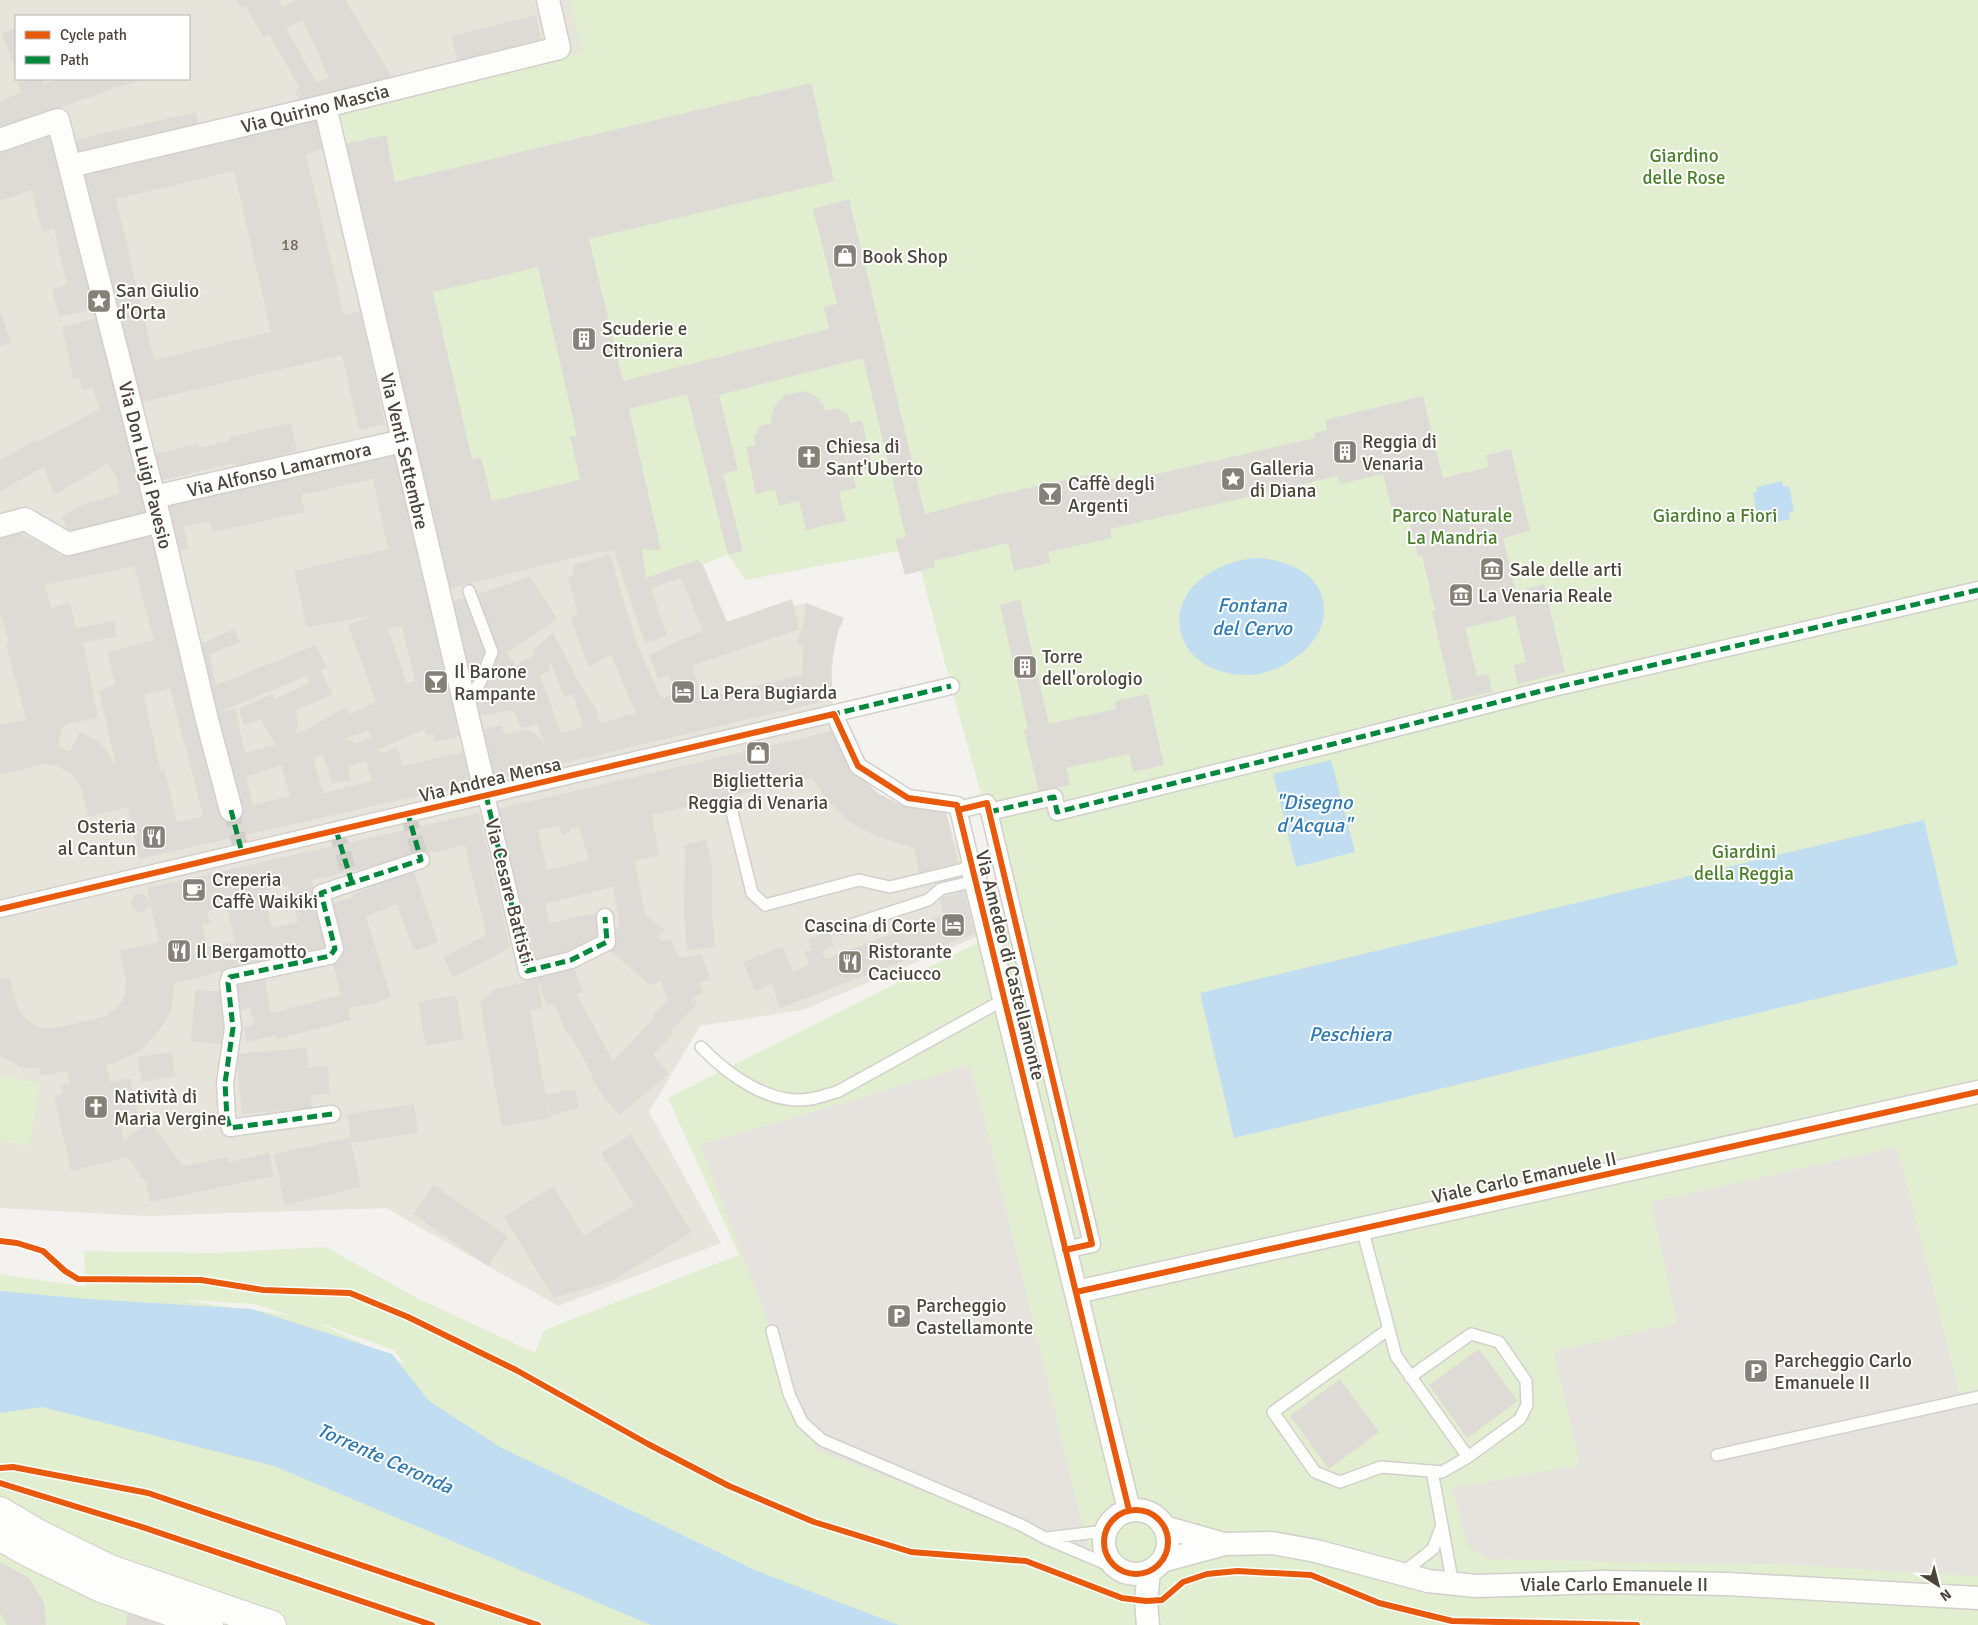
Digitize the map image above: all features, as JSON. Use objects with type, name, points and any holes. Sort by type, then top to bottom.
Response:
[{"type":"street","name":"Via Quirino Mascia","points":[[70,166],[559,48],[548,0]]},
{"type":"street","name":"Via Venti Settembre","points":[[325,106],[486,795]]},
{"type":"street","name":"Via Don Luigi Pavesio","points":[[0,140],[58,120],[231,810]]},
{"type":"street","name":"Via Alfonso Lamarmora","points":[[154,498],[403,441]]},
{"type":"street","points":[[0,526],[25,519],[68,544],[160,521]]},
{"type":"street","points":[[989,812],[1054,798],[1057,812],[1545,690],[1978,590]]},
{"type":"street","name":"Via Andrea Mensa","points":[[0,909],[951,686]]},
{"type":"street","points":[[834,714],[858,766],[908,798],[957,808],[987,803],[1092,1244],[1065,1250]]},
{"type":"street","name":"Via Cesare Battisti","points":[[486,795],[527,971],[571,960],[607,942],[605,917]]},
{"type":"street","name":"Via Amedeo di Castellamonte","points":[[957,808],[1129,1510]]},
{"type":"street","points":[[332,1114],[230,1128],[227,1118],[225,1083],[233,1028],[228,983],[230,977],[330,956],[335,949],[321,893],[421,860]]},
{"type":"street","name":"Viale Carlo Emanuele II","points":[[1076,1292],[1978,1092]]},
{"type":"street","points":[[1129,1510],[1150,1512],[1158,1518],[1168,1535],[1168,1544],[1140,1569],[1109,1561],[1104,1552],[1103,1541],[1105,1531],[1114,1518],[1129,1510]]},
{"type":"street","points":[[0,1512],[37,1533],[110,1569],[272,1625]]},
{"type":"street","name":"Viale Carlo Emanuele II","points":[[1164,1526],[1225,1544]]},
{"type":"street","points":[[0,1536],[27,1552],[100,1588],[209,1625]]},
{"type":"street","name":"Viale Carlo Emanuele II","points":[[1140,1569],[1225,1544],[1272,1543],[1316,1551],[1428,1581],[1476,1586],[1604,1582],[1728,1584],[1978,1598]]},
{"type":"street","points":[[1140,1569],[1148,1625]]},
{"type":"lane","points":[[464,702],[480,683],[492,652],[469,591]]},
{"type":"lane","points":[[730,804],[752,893],[765,904],[859,880],[890,887],[974,874]]},
{"type":"lane","points":[[842,928],[928,900],[941,889],[974,874]]},
{"type":"lane","points":[[701,1047],[737,1079],[765,1093],[793,1099],[810,1100],[837,1092],[1004,999]]},
{"type":"lane","points":[[1362,1228],[1396,1356],[1468,1457]]},
{"type":"lane","points":[[1388,1329],[1273,1412],[1315,1472],[1340,1482],[1381,1467],[1442,1472],[1468,1457],[1520,1419],[1528,1405],[1526,1381],[1499,1342],[1470,1334],[1410,1377]]},
{"type":"lane","points":[[772,1331],[789,1394],[802,1422],[822,1440],[1021,1525],[1045,1538],[1140,1569]]},
{"type":"lane","points":[[1717,1455],[1978,1397]]},
{"type":"lane","points":[[1432,1471],[1453,1584]]},
{"type":"lane","points":[[1401,1574],[1433,1549],[1442,1524]]},
{"type":"lane","points":[[1045,1538],[1105,1531]]},
{"type":"shaded area","points":[[0,0],[809,0],[703,564],[727,622],[806,603],[844,618],[838,631],[834,648],[831,683],[834,714],[847,759],[861,778],[879,794],[903,806],[929,811],[945,809],[967,878],[981,935],[803,1010],[700,1026],[649,1112],[721,1243],[558,1306],[386,1208],[146,1216],[0,1208]]},
{"type":"shaded area","points":[[683,582],[701,626],[683,634],[664,588]]},
{"type":"shaded area","name":"Parcheggio Castellamonte","points":[[970,1065],[1088,1549],[1045,1538],[817,1450],[700,1145]]},
{"type":"shaded area","name":"Parcheggio Carlo Emanuele II","points":[[1897,1147],[1959,1393],[1978,1390],[1978,1576],[1790,1565],[1488,1559],[1467,1545],[1452,1488],[1580,1465],[1554,1352],[1677,1323],[1651,1202]]},
{"type":"green space","name":"Parco Naturale La Mandria","points":[[570,0],[1978,0],[1978,1625],[0,1625],[0,1274],[86,1287],[84,1251],[211,1253],[326,1247],[417,1298],[535,1353],[544,1330],[739,1255],[668,1098],[1017,923],[915,548],[745,580],[728,555],[703,564],[698,560],[646,578],[641,549],[598,552],[445,590],[344,144],[339,111],[582,52]],"holes":[[[188,1301],[254,1304],[292,1316]],[[322,1325],[394,1350],[405,1364]]]},
{"type":"green space","points":[[0,1076],[40,1083],[29,1146],[0,1141]]},
{"type":"water","points":[[1782,481],[1783,486],[1789,486],[1794,511],[1789,512],[1790,519],[1764,524],[1763,518],[1758,519],[1753,493],[1757,491],[1757,487]]},
{"type":"water","name":"Fontana del Cervo","points":[[1261,558],[1294,567],[1312,579],[1323,599],[1324,618],[1322,625],[1309,646],[1284,665],[1271,671],[1257,674],[1245,675],[1222,672],[1201,661],[1192,654],[1185,644],[1181,633],[1180,616],[1184,601],[1191,589],[1216,569],[1246,559]]},
{"type":"water","name":"\"Disegno d'Acqua\"","points":[[1331,760],[1355,852],[1296,867],[1273,774]]},
{"type":"water","name":"Peschiera","points":[[1924,820],[1958,965],[1234,1138],[1200,993]]},
{"type":"water","name":"Torrente Ceronda","points":[[0,1291],[87,1299],[252,1309],[392,1354],[429,1401],[500,1447],[757,1571],[899,1625],[651,1625],[274,1466],[42,1407],[0,1413]]},
{"type":"building","points":[[237,0],[279,0],[282,7],[298,0],[345,0],[393,79],[303,105],[295,93],[299,87],[269,34],[263,37],[245,6],[240,8]],"holes":[[[303,20],[329,78],[316,82],[286,28]]]},
{"type":"building","points":[[536,15],[542,43],[458,63],[451,36]]},
{"type":"building","points":[[15,27],[15,70],[2,33]]},
{"type":"building","points":[[27,80],[41,80],[43,84],[56,80],[140,80],[0,128],[0,101],[21,93],[18,83]]},
{"type":"building","points":[[811,83],[834,181],[589,239],[623,381],[829,329],[824,307],[837,304],[813,209],[849,199],[925,514],[997,495],[1098,473],[1100,482],[1116,478],[1117,483],[1315,438],[1314,433],[1327,430],[1325,420],[1423,396],[1443,478],[1489,467],[1486,455],[1511,449],[1530,531],[1503,538],[1516,592],[1544,584],[1565,672],[1518,684],[1514,665],[1526,662],[1515,616],[1465,628],[1477,676],[1488,674],[1492,692],[1453,701],[1432,611],[1435,610],[1422,556],[1418,557],[1407,512],[1393,515],[1383,474],[1340,484],[1338,476],[1110,529],[1112,538],[1048,552],[1050,563],[1014,571],[1008,543],[934,561],[935,567],[905,575],[895,539],[906,537],[863,358],[719,395],[738,470],[723,474],[743,551],[728,555],[687,394],[629,409],[661,550],[642,549],[646,578],[698,560],[702,564],[727,622],[792,599],[799,629],[692,666],[702,698],[802,675],[803,646],[797,645],[805,616],[806,603],[844,618],[838,631],[831,666],[833,699],[489,781],[478,731],[501,725],[505,735],[526,730],[536,734],[544,742],[537,724],[522,729],[513,710],[476,717],[470,701],[490,660],[474,595],[530,577],[557,619],[506,653],[516,665],[536,654],[533,651],[553,632],[580,685],[596,709],[600,723],[636,713],[611,655],[588,667],[571,618],[578,615],[568,578],[573,574],[574,565],[610,554],[636,642],[661,698],[675,694],[669,675],[658,678],[649,655],[703,630],[681,578],[651,588],[667,636],[645,643],[614,551],[598,552],[445,590],[344,144],[386,135],[395,182]],"holes":[[[538,267],[577,436],[570,437],[580,480],[492,501],[481,457],[472,459],[433,292]],[[551,663],[564,697],[573,694],[583,727],[561,733],[540,675],[550,671],[548,665]]]},
{"type":"building","points":[[196,112],[200,134],[75,162],[70,141]]},
{"type":"building","points":[[315,114],[323,149],[306,154],[344,315],[360,311],[385,424],[359,430],[342,355],[134,404],[76,170]],"holes":[[[234,171],[271,332],[154,360],[116,199]]]},
{"type":"building","points":[[56,133],[99,308],[59,317],[52,289],[67,285],[54,229],[42,232],[32,190],[0,201],[0,150]]},
{"type":"building","points":[[0,310],[11,343],[0,346]]},
{"type":"building","points":[[101,317],[150,513],[72,538],[61,516],[84,504],[120,494],[116,477],[108,463],[54,495],[44,466],[0,492],[0,460],[37,439],[38,442],[99,409],[93,387],[82,390],[79,378],[74,380],[62,327]]},
{"type":"building","name":"Chiesa di Sant'Uberto","points":[[804,391],[815,396],[824,405],[825,411],[837,408],[848,415],[850,423],[862,420],[872,467],[852,472],[856,488],[839,492],[846,521],[806,530],[799,501],[779,506],[775,489],[756,494],[746,447],[756,445],[754,437],[760,426],[772,423],[771,418],[775,406],[784,395]]},
{"type":"building","points":[[291,423],[297,451],[236,466],[235,463],[155,482],[149,455],[198,444],[199,448],[230,441],[229,437]]},
{"type":"building","points":[[396,455],[459,736],[435,742],[434,734],[427,736],[425,729],[376,750],[383,753],[397,747],[403,766],[464,752],[471,784],[139,859],[128,807],[88,817],[81,786],[71,774],[57,766],[41,763],[41,765],[0,775],[0,725],[26,720],[6,644],[9,642],[0,613],[0,536],[17,532],[56,550],[59,556],[156,529],[227,811],[234,809],[213,721],[219,713],[235,708],[245,753],[275,745],[261,719],[244,726],[239,709],[272,694],[275,699],[310,683],[306,676],[210,716],[194,647],[234,629],[240,642],[210,655],[216,685],[316,645],[327,668],[320,670],[333,694],[296,710],[298,727],[295,730],[298,734],[346,707],[350,714],[376,702],[348,625],[375,615],[307,627],[294,571],[388,549],[373,479],[301,495],[305,512],[213,532],[210,521],[184,527],[189,549],[173,552],[162,507]],"holes":[[[134,566],[154,640],[107,652],[115,685],[99,691],[116,766],[98,741],[80,732],[70,751],[58,747],[62,727],[71,723],[98,718],[83,642],[117,637],[114,621],[76,628],[70,602],[51,608],[45,585]],[[402,626],[415,681],[407,683],[388,629]],[[170,688],[203,816],[177,822],[164,769],[160,770],[144,695]],[[368,730],[371,737],[354,744],[352,739],[347,741],[346,739]],[[323,754],[332,783],[351,780],[348,767],[366,761],[372,781],[323,793],[313,758]],[[281,765],[290,796],[253,805],[246,777]]]},
{"type":"building","points":[[467,597],[490,653],[472,691],[448,602]]},
{"type":"building","points":[[1020,600],[1049,724],[1116,709],[1115,701],[1148,694],[1164,765],[1133,772],[1129,754],[1066,768],[1070,785],[1039,792],[1024,730],[1028,729],[1000,605]]},
{"type":"building","points":[[837,730],[847,759],[861,778],[879,794],[903,806],[929,811],[945,809],[959,868],[920,876],[914,848],[876,836],[850,823],[828,801],[812,778],[652,815],[659,855],[635,861],[645,915],[665,930],[657,937],[663,942],[671,939],[679,958],[701,954],[710,979],[700,983],[703,993],[692,998],[698,1003],[671,1031],[673,1034],[653,1054],[669,1074],[619,1115],[604,1098],[592,1079],[593,1077],[570,1033],[567,1034],[554,1004],[547,1006],[537,979],[573,965],[583,992],[577,995],[613,1061],[655,1017],[653,1015],[668,1000],[661,981],[649,985],[606,946],[620,925],[613,887],[545,904],[550,923],[599,912],[606,942],[535,959],[523,905],[519,905],[497,809]],"holes":[[[559,825],[562,835],[570,832],[570,828],[579,827],[589,860],[547,870],[538,830]]]},
{"type":"building","points":[[479,813],[510,948],[453,977],[443,957],[486,935],[465,845],[312,880],[329,950],[262,965],[213,973],[174,983],[172,1008],[160,1029],[142,1050],[115,1063],[106,1065],[110,1082],[130,1078],[139,1118],[120,1123],[124,1140],[149,1121],[183,1166],[228,1157],[229,1162],[269,1153],[274,1176],[150,1202],[146,1183],[128,1157],[71,1171],[54,1096],[62,1094],[61,1086],[70,1084],[67,1071],[41,1076],[39,1068],[21,1067],[0,1056],[0,980],[10,978],[17,1006],[24,1017],[41,1028],[57,1028],[106,1016],[120,1004],[125,994],[126,980],[120,951],[159,942],[147,888]],"holes":[[[288,885],[298,922],[272,928],[263,891]],[[225,900],[235,942],[207,947],[202,924],[210,923],[207,911],[216,909],[215,902]]]},
{"type":"building","points":[[706,839],[712,867],[712,912],[715,947],[687,950],[684,914],[685,845]]},
{"type":"building","points":[[413,869],[438,942],[414,951],[397,904],[366,917],[391,997],[375,1003],[348,1008],[351,1020],[277,1039],[276,1035],[247,1042],[244,1027],[254,1025],[250,1008],[241,1010],[233,979],[263,972],[271,1013],[341,995],[332,961],[330,904],[353,897],[352,895]]},
{"type":"building","points":[[964,891],[974,934],[780,1008],[772,984],[755,991],[743,962],[783,946],[793,972],[809,965],[805,951],[811,950],[808,938],[829,932],[834,946],[822,951],[825,959],[944,915],[940,898]]},
{"type":"building","points":[[140,894],[146,897],[149,903],[146,909],[140,912],[134,909],[131,903],[134,897]]},
{"type":"building","points":[[537,979],[543,1008],[530,1011],[550,1118],[502,1126],[480,1003],[493,990]]},
{"type":"building","points":[[195,990],[226,992],[222,1044],[191,1042]]},
{"type":"building","points":[[456,995],[464,1039],[426,1046],[418,1002]]},
{"type":"building","points":[[307,1048],[308,1068],[328,1066],[330,1094],[311,1095],[312,1108],[242,1114],[236,1054]]},
{"type":"building","points":[[171,1052],[176,1076],[142,1082],[137,1057]]},
{"type":"building","points":[[575,1089],[579,1108],[551,1115],[546,1095]]},
{"type":"building","points":[[414,1104],[418,1133],[351,1143],[361,1187],[285,1205],[274,1154],[351,1137],[347,1114]]},
{"type":"building","points":[[631,1134],[692,1232],[612,1281],[554,1298],[504,1217],[553,1186],[584,1236],[634,1205],[601,1153]]},
{"type":"building","points":[[434,1185],[508,1237],[488,1266],[413,1214]]},
{"type":"building","points":[[1479,1349],[1518,1401],[1467,1438],[1429,1385]]},
{"type":"building","points":[[1340,1379],[1379,1432],[1329,1469],[1290,1416]]},
{"type":"building","points":[[0,1562],[29,1578],[44,1603],[46,1625],[7,1625],[0,1613]]},
{"type":"building","points":[[133,1607],[167,1619],[165,1625],[126,1625],[127,1613]]},
{"type":"tunnel","points":[[231,810],[242,853]]},
{"type":"tunnel","points":[[408,814],[421,860]]},
{"type":"tunnel","points":[[336,830],[352,883]]},
{"type":"marked path","points":[[989,812],[1054,797],[1057,812],[1545,690],[1978,590]]},
{"type":"marked path","points":[[830,715],[951,686]]},
{"type":"marked path","points":[[486,795],[527,971],[571,960],[607,942],[605,917]]},
{"type":"marked path","points":[[231,810],[242,853]]},
{"type":"marked path","points":[[332,1114],[230,1128],[227,1118],[225,1083],[233,1028],[228,983],[230,977],[330,956],[335,949],[321,893],[421,860],[408,814]]},
{"type":"marked path","points":[[336,830],[352,883]]},
{"type":"cycle path","points":[[0,909],[834,714],[858,766],[908,798],[957,805],[1129,1510]]},
{"type":"cycle path","points":[[958,810],[987,803],[1092,1244],[1065,1250]]},
{"type":"cycle path","points":[[1076,1292],[1978,1092]]},
{"type":"cycle path","points":[[0,1241],[17,1243],[43,1251],[65,1271],[78,1279],[201,1280],[263,1290],[350,1293],[408,1317],[516,1370],[648,1444],[729,1486],[814,1522],[911,1552],[1026,1561],[1122,1598],[1146,1601],[1162,1600],[1183,1582],[1207,1574],[1237,1571],[1311,1575],[1379,1603],[1452,1621],[1637,1625]]},
{"type":"cycle path","points":[[0,1468],[13,1467],[148,1493],[538,1625]]},
{"type":"cycle path","points":[[0,1483],[139,1526],[432,1625]]},
{"type":"cycle path","points":[[1130,1510],[1142,1510],[1159,1519],[1166,1530],[1168,1542],[1166,1554],[1159,1565],[1142,1574],[1130,1574],[1118,1569],[1109,1560],[1104,1548],[1104,1536],[1109,1524],[1118,1515],[1130,1510]]},
{"type":"place","name":"Book Shop","points":[[845,256]]},
{"type":"place","name":"San Giulio d'Orta","points":[[99,301]]},
{"type":"place","name":"Scuderie e Citroniera","points":[[584,339]]},
{"type":"place","name":"Reggia di Venaria","points":[[1345,452]]},
{"type":"place","name":"Chiesa di Sant'Uberto","points":[[809,457]]},
{"type":"place","name":"Galleria di Diana","points":[[1233,479]]},
{"type":"place","name":"Caffè degli Argenti","points":[[1050,494]]},
{"type":"place","name":"Sale delle arti","points":[[1492,569]]},
{"type":"place","name":"La Venaria Reale","points":[[1461,595]]},
{"type":"place","name":"Torre dell'orologio","points":[[1025,667]]},
{"type":"place","name":"Il Barone Rampante","points":[[436,682]]},
{"type":"place","name":"La Pera Bugiarda","points":[[683,692]]},
{"type":"place","name":"Biglietteria Reggia di Venaria","points":[[758,753]]},
{"type":"place","name":"Osteria al Cantun","points":[[154,837]]},
{"type":"place","name":"Creperia Caffè Waikiki","points":[[194,890]]},
{"type":"place","name":"Cascina di Corte","points":[[953,925]]},
{"type":"place","name":"Il Bergamotto","points":[[179,951]]},
{"type":"place","name":"Ristorante Caciucco","points":[[850,962]]},
{"type":"place","name":"Natività di Maria Vergine","points":[[96,1107]]},
{"type":"place","name":"Parcheggio Castellamonte","points":[[899,1316]]},
{"type":"place","name":"Parcheggio Carlo Emanuele II","points":[[1756,1371]]},
{"type":"park label","name":"Giardino delle Rose","points":[[1684,166]]},
{"type":"park label","name":"Giardino a Fiori","points":[[1715,515]]},
{"type":"park label","name":"Giardini della Reggia","points":[[1744,862]]}]
